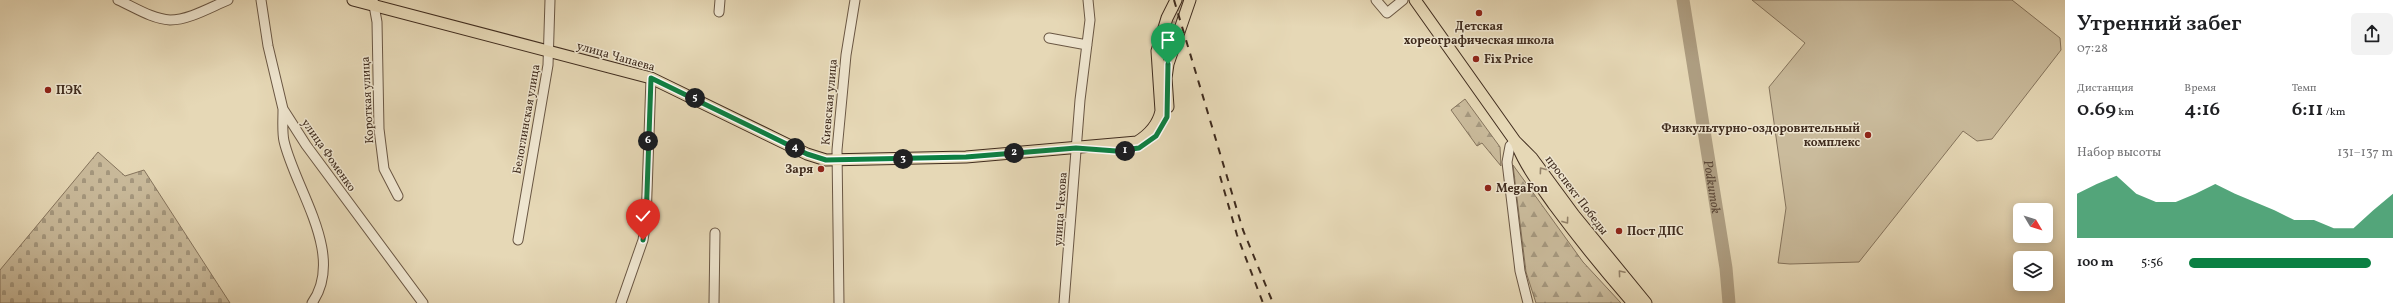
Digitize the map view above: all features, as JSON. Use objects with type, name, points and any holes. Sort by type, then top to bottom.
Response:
[{"type":"main road","name":"улица Чапаева","points":[[353,0],[374,3],[651,78],[807,154],[826,160],[966,157],[1137,142],[1154,128],[1161,111],[1157,51],[1167,18],[1176,0]]},
{"type":"main road","name":"улица Чапаева","points":[[1076,148],[1094,151],[1130,150],[1149,143],[1156,136],[1167,117],[1168,64],[1190,0]]},
{"type":"main road","name":"проспект Победы","points":[[1415,0],[1515,141],[1532,158],[1574,215],[1646,303]]},
{"type":"main road","name":"проспект Победы","points":[[1515,141],[1525,164],[1591,255],[1633,303]]},
{"type":"street","points":[[118,0],[154,16],[170,20],[185,17],[228,0]]},
{"type":"street","name":"улица Фоменко","points":[[261,0],[268,46],[283,109],[306,145],[423,303]]},
{"type":"street","name":"Белоглинская улица","points":[[518,240],[549,51],[550,0]]},
{"type":"street","points":[[719,12],[720,0]]},
{"type":"street","name":"Киевская улица","points":[[839,303],[837,160],[846,55],[855,0]]},
{"type":"street","name":"улица Чехова","points":[[1064,303],[1076,148],[1090,20],[1088,0]]},
{"type":"street","points":[[1376,0],[1386,13],[1403,0]]},
{"type":"street","name":"Короткая улица","points":[[374,3],[377,22],[378,129],[384,169],[398,196]]},
{"type":"street","points":[[1049,38],[1087,45]]},
{"type":"street","points":[[621,303],[643,240],[646,221],[651,78]]},
{"type":"street","points":[[283,109],[284,141],[313,214],[322,256],[323,281],[319,293],[312,303]]},
{"type":"street","points":[[1515,141],[1510,146],[1507,162],[1520,271],[1528,303]]},
{"type":"street","points":[[714,303],[715,233]]},
{"type":"green space","points":[[1180,0],[1187,0],[1162,77],[1166,37]]},
{"type":"green space","name":"Физкультурно-оздоровительный комплекс","points":[[1752,0],[2012,0],[2060,38],[2061,50],[1992,139],[1977,141],[1963,131],[1859,262],[1778,263],[1786,208],[1769,87],[1805,43]]},
{"type":"green space","points":[[1465,99],[1500,147],[1501,166],[1482,143],[1477,146],[1451,110]]},
{"type":"green space","points":[[98,152],[125,176],[144,170],[230,303],[0,303],[0,270]]},
{"type":"green space","points":[[1513,165],[1583,262],[1621,303],[1536,303],[1526,272]]},
{"type":"waterway","name":"Podkumok","points":[[1683,0],[1726,268],[1729,303]]},
{"type":"railway","points":[[1174,0],[1243,230],[1273,303]]},
{"type":"railway","points":[[1220,176],[1237,235],[1263,303]]},
{"type":"place","name":"Детская хореографическая школа","points":[[1479,13]]},
{"type":"place","name":"Fix Price","points":[[1476,59]]},
{"type":"place","name":"ПЭК","points":[[48,90]]},
{"type":"place","name":"Физкультурно-оздоровительный комплекс","points":[[1868,135]]},
{"type":"place","name":"Заря","points":[[821,169]]},
{"type":"place","name":"MegaFon","points":[[1488,188]]},
{"type":"place","name":"Пост ДПС","points":[[1619,231]]},
{"type":"route","points":[[643,240],[646,221],[648,129],[651,78],[807,154],[826,160],[966,157],[1076,148],[1094,151],[1116,151],[1139,148],[1149,143],[1156,136],[1167,117],[1168,104],[1166,78],[1168,64]]}]
